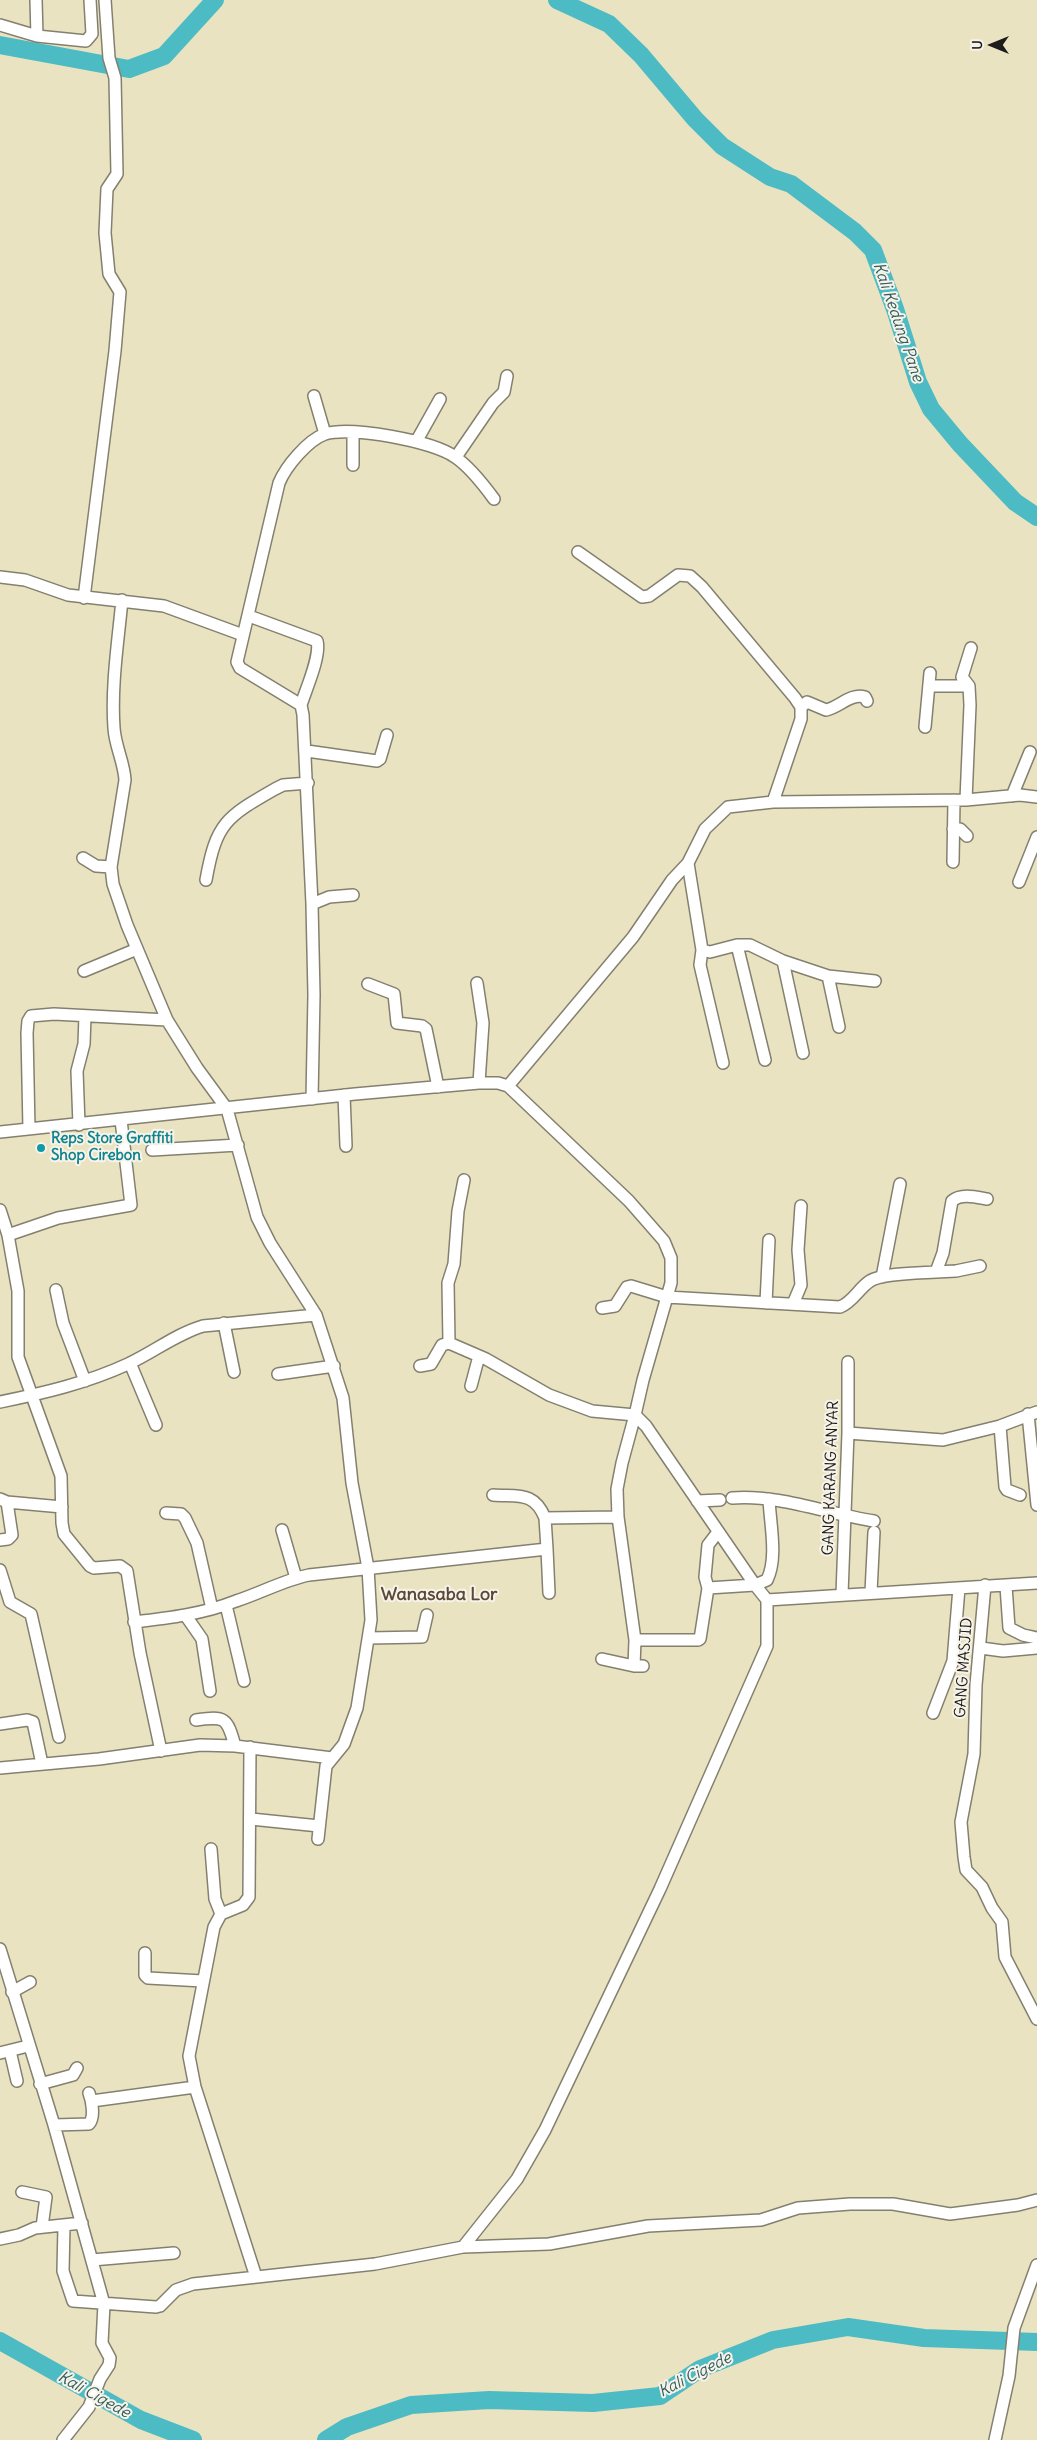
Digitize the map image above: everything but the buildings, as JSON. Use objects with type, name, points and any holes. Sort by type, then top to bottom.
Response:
[{"type":"street","points":[[36,0],[37,36]]},
{"type":"street","points":[[0,25],[37,36],[69,40],[89,39],[92,34],[90,0]]},
{"type":"street","points":[[84,598],[116,351],[120,292],[109,274],[105,233],[107,189],[117,174],[115,78],[108,58],[105,0]]},
{"type":"street","points":[[456,457],[493,404],[504,392],[507,376]]},
{"type":"street","points":[[314,396],[325,434]]},
{"type":"street","points":[[416,442],[440,399]]},
{"type":"street","points":[[301,705],[240,668],[238,653],[249,616],[272,505],[279,483],[290,462],[325,434],[353,432],[416,442],[456,457],[480,480],[494,499]]},
{"type":"street","points":[[353,432],[353,465]]},
{"type":"street","points":[[578,552],[642,596],[649,596],[678,575],[690,576],[702,587],[801,707],[801,719],[773,802]]},
{"type":"street","points":[[0,577],[25,580],[57,593],[84,598],[122,600],[164,606],[243,635]]},
{"type":"street","points":[[122,600],[113,719],[116,742],[125,770],[125,789],[111,867],[114,884],[137,949],[167,1020],[197,1068],[227,1109],[257,1217],[270,1243],[316,1315],[343,1398],[352,1483],[368,1568],[371,1603],[369,1638],[357,1708],[344,1744],[325,1770],[318,1839]]},
{"type":"street","points":[[249,616],[316,641],[318,647],[301,705],[307,751],[310,828],[308,844],[312,904],[314,995],[312,1099]]},
{"type":"street","points":[[966,800],[970,705],[969,686],[962,677],[971,648]]},
{"type":"street","points":[[924,727],[930,673]]},
{"type":"street","points":[[929,686],[969,686]]},
{"type":"street","points":[[801,707],[807,702],[826,710],[849,698],[861,696],[865,697],[867,701]]},
{"type":"street","points":[[307,751],[377,761],[380,759],[387,735]]},
{"type":"street","points":[[1012,796],[1030,752]]},
{"type":"street","points":[[206,880],[211,849],[222,826],[230,818],[275,788],[283,785],[308,784]]},
{"type":"street","points":[[508,1086],[633,937],[672,880],[684,866],[706,829],[721,812],[738,804],[773,802],[966,800],[1012,796],[1037,797]]},
{"type":"street","points":[[953,862],[954,800]]},
{"type":"street","points":[[953,829],[960,829],[967,836]]},
{"type":"street","points":[[1019,882],[1037,837]]},
{"type":"street","points":[[83,858],[96,866],[111,867]]},
{"type":"street","points":[[684,866],[702,950],[700,965],[723,1063]]},
{"type":"street","points":[[312,904],[329,897],[353,895]]},
{"type":"street","points":[[702,950],[710,952],[737,945],[750,945],[783,961],[828,976],[875,981]]},
{"type":"street","points":[[737,945],[764,1060]]},
{"type":"street","points":[[84,970],[137,949]]},
{"type":"street","points":[[783,961],[803,1053]]},
{"type":"street","points":[[828,976],[839,1027]]},
{"type":"street","points":[[477,983],[484,1023],[479,1083]]},
{"type":"street","points":[[368,984],[394,994],[397,1023],[422,1026],[426,1029],[438,1087]]},
{"type":"street","points":[[29,1129],[26,1052],[29,1018],[34,1015],[54,1014],[167,1020]]},
{"type":"street","points":[[79,1125],[78,1071],[84,1044],[85,1016]]},
{"type":"street","points":[[0,1132],[344,1095],[479,1083],[498,1083],[508,1086],[622,1195],[664,1241],[669,1250],[672,1267],[667,1297],[643,1380],[618,1481],[618,1517],[639,1666],[602,1659]]},
{"type":"street","points":[[344,1095],[346,1146]]},
{"type":"street","points":[[8,1235],[58,1218],[131,1205],[122,1120]]},
{"type":"street","points":[[152,1150],[238,1145]]},
{"type":"street","points":[[449,1342],[448,1283],[454,1264],[458,1211],[464,1180]]},
{"type":"street","points":[[882,1277],[900,1184]]},
{"type":"street","points":[[936,1272],[943,1253],[952,1201],[955,1198],[967,1196],[987,1199]]},
{"type":"street","points":[[793,1304],[802,1280],[798,1250],[801,1206]]},
{"type":"street","points":[[0,1210],[8,1235],[18,1291],[18,1356],[49,1437],[61,1476],[64,1534],[90,1566],[125,1567],[134,1622],[161,1751]]},
{"type":"street","points":[[766,1303],[769,1240]]},
{"type":"street","points":[[602,1308],[615,1306],[627,1287],[631,1286],[667,1297],[840,1307],[845,1305],[864,1285],[882,1277],[956,1271],[980,1266]]},
{"type":"street","points":[[56,1290],[63,1323],[85,1382]]},
{"type":"street","points":[[0,1402],[85,1382],[130,1364],[186,1331],[224,1323],[316,1315]]},
{"type":"street","points":[[224,1323],[234,1372]]},
{"type":"street","points":[[420,1366],[431,1364],[442,1345],[449,1342],[479,1356],[549,1395],[592,1411],[635,1415],[646,1426],[767,1600],[767,1646],[660,1889],[536,2146],[517,2180],[464,2248]]},
{"type":"street","points":[[472,1386],[479,1356]]},
{"type":"street","name":"GANG KARANG ANYAR","points":[[842,1594],[848,1433],[848,1362]]},
{"type":"street","points":[[130,1364],[156,1425]]},
{"type":"street","points":[[278,1374],[334,1366]]},
{"type":"street","points":[[848,1433],[942,1440],[1000,1426],[1032,1413],[1037,1505]]},
{"type":"street","points":[[1000,1426],[1006,1487],[1010,1492],[1020,1495]]},
{"type":"street","points":[[493,1495],[532,1499],[539,1504],[544,1518],[549,1593]]},
{"type":"street","points":[[732,1498],[750,1497],[845,1513],[874,1526],[872,1592]]},
{"type":"street","points":[[697,1501],[720,1500]]},
{"type":"street","points":[[708,1588],[762,1584],[770,1575],[772,1553],[769,1500]]},
{"type":"street","points":[[0,1540],[8,1539],[12,1535],[3,1501],[62,1507]]},
{"type":"street","points":[[166,1513],[181,1514],[194,1533],[212,1609]]},
{"type":"street","points":[[544,1518],[618,1517]]},
{"type":"street","points":[[282,1530],[296,1578]]},
{"type":"street","points":[[635,1640],[696,1641],[700,1639],[708,1588],[706,1577],[708,1545],[718,1532]]},
{"type":"street","points":[[134,1622],[186,1616],[212,1609],[296,1578],[368,1568],[547,1549]]},
{"type":"street","points":[[0,1570],[10,1602],[31,1614],[60,1738]]},
{"type":"street","points":[[767,1600],[1037,1583]]},
{"type":"street","name":"GANG MASJID","points":[[985,1585],[981,1648],[976,1685],[974,1754],[961,1822],[966,1870],[982,1887],[992,1908],[1002,1922],[1005,1957],[1037,2019]]},
{"type":"street","points":[[1006,1586],[1009,1628],[1017,1633],[1037,1638]]},
{"type":"street","points":[[933,1713],[953,1662],[959,1588]]},
{"type":"street","points":[[226,1605],[244,1681]]},
{"type":"street","points":[[369,1638],[422,1637],[427,1615]]},
{"type":"street","points":[[186,1616],[202,1639],[210,1691]]},
{"type":"street","points":[[981,1648],[1003,1651],[1037,1648]]},
{"type":"street","points":[[196,1720],[214,1717],[226,1720],[230,1726],[235,1746]]},
{"type":"street","points":[[0,1724],[27,1720],[33,1722],[42,1764]]},
{"type":"street","points":[[0,1768],[161,1751],[200,1745],[250,1747],[332,1758]]},
{"type":"street","points":[[250,1747],[251,1819],[248,1900],[243,1905],[221,1914],[214,1927],[188,2056],[195,2087],[256,2277]]},
{"type":"street","points":[[251,1819],[319,1826]]},
{"type":"street","points":[[211,1850],[215,1899],[221,1914]]},
{"type":"street","points":[[0,1949],[4,1979],[12,1992],[54,2125],[104,2304],[102,2343],[110,2362],[100,2379],[88,2407],[63,2440]]},
{"type":"street","points":[[145,1953],[145,1975],[148,1978],[203,1981]]},
{"type":"street","points":[[12,1992],[30,1982]]},
{"type":"street","points":[[17,2080],[5,2052],[28,2046]]},
{"type":"street","points":[[40,2084],[73,2075],[77,2068]]},
{"type":"street","points":[[54,2125],[89,2124],[92,2120],[91,2097],[195,2087]]},
{"type":"street","points":[[22,2192],[46,2197],[42,2227]]},
{"type":"street","points":[[64,2226],[63,2271],[72,2300],[156,2307],[180,2287],[375,2264],[464,2248],[549,2244],[648,2226],[751,2221],[791,2210],[842,2205],[893,2204],[950,2214],[1018,2205],[1037,2200]]},
{"type":"street","points":[[0,2239],[12,2238],[42,2227],[82,2223]]},
{"type":"street","points":[[92,2260],[174,2253]]},
{"type":"street","points":[[995,2440],[1009,2376],[1014,2328],[1037,2265]]},
{"type":"waterway","name":"Kali Kedung Pane","points":[[0,45],[129,69],[164,56],[215,0]]},
{"type":"waterway","name":"Kali Kedung Pane","points":[[557,0],[609,24],[641,55],[695,119],[722,146],[770,177],[791,184],[855,232],[873,250],[895,309],[918,382],[931,409],[960,444],[1015,502],[1037,517]]},
{"type":"waterway","name":"Kali Cigede","points":[[326,2440],[347,2427],[411,2405],[489,2400],[593,2403],[660,2396],[700,2369],[773,2340],[848,2327],[924,2338],[1037,2342]]},
{"type":"waterway","name":"Kali Cigede","points":[[0,2341],[141,2420],[193,2440]]},
{"type":"place","name":"Reps Store Graffiti Shop Cirebon","points":[[41,1148]]},
{"type":"district","name":"Wanasaba Lor","points":[[439,1595]]}]
